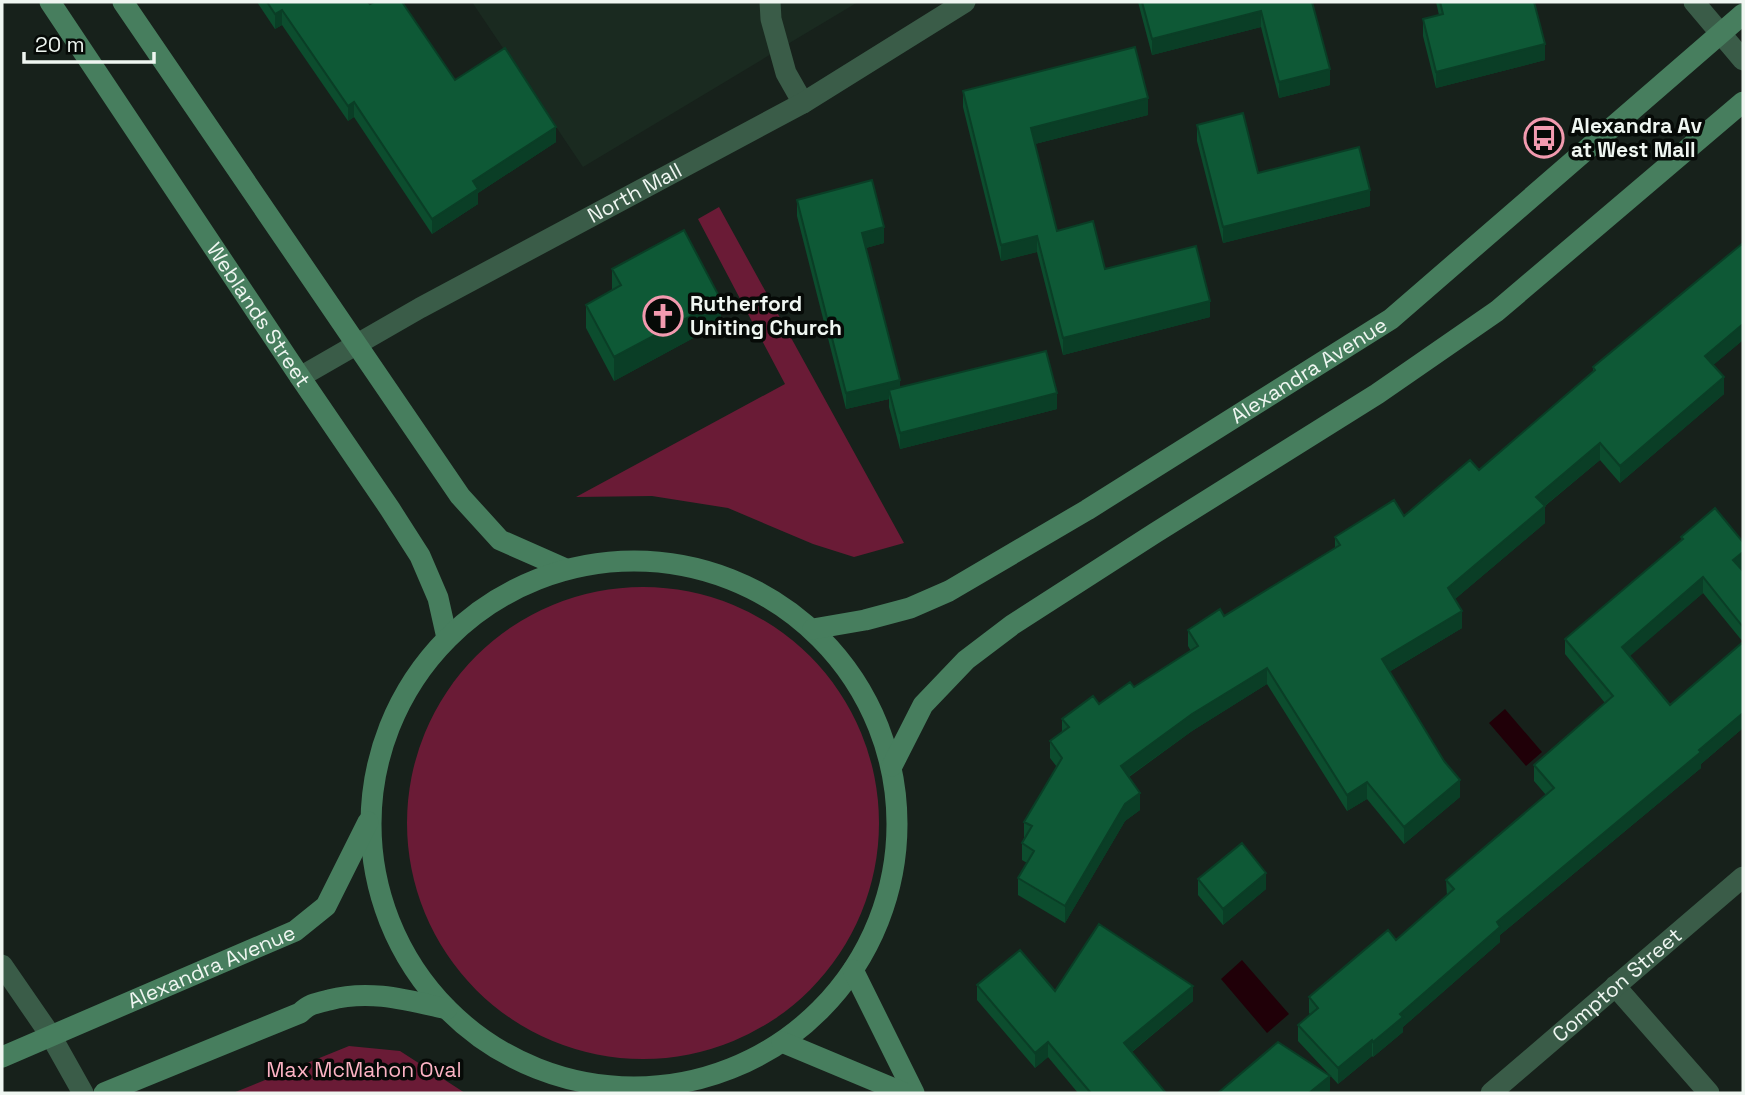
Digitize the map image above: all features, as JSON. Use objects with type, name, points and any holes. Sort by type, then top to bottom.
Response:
[{"type":"main road","name":"Weblands Street","points":[[50,2],[420,556],[438,597],[447,638]]},
{"type":"main road","points":[[123,2],[460,496],[500,540],[566,569]]},
{"type":"main road","name":"Alexandra Avenue","points":[[813,629],[865,620],[910,607],[949,591],[1087,510],[1391,319],[1743,14]]},
{"type":"main road","points":[[892,766],[923,705],[976,652],[1012,625],[1144,540],[1377,394],[1497,311],[1743,102]]},
{"type":"main road","points":[[618,561],[671,563],[723,575],[771,597],[813,629],[863,692],[892,766],[898,819],[894,872],[878,923],[853,970],[820,1011],[782,1042],[740,1065],[694,1080],[647,1087],[598,1086],[552,1075],[508,1056],[467,1030],[405,958],[384,914],[372,868],[369,820],[378,753],[405,691],[447,638],[516,588],[566,569],[618,561]]},
{"type":"main road","name":"Alexandra Avenue","points":[[2,1057],[295,931],[326,906],[369,820]]},
{"type":"main road","points":[[853,970],[914,1093]]},
{"type":"main road","points":[[104,1093],[300,1013],[308,1006],[345,995],[386,995],[447,1009]]},
{"type":"main road","points":[[782,1042],[904,1093]]},
{"type":"street","points":[[771,2],[771,19],[786,73],[803,103]]},
{"type":"street","name":"North Mall","points":[[300,377],[420,307],[803,103],[965,2]]},
{"type":"street","points":[[1693,2],[1743,60]]},
{"type":"street","name":"Compton Street","points":[[1491,1093],[1743,877]]},
{"type":"street","points":[[2,965],[51,1037],[83,1093]]},
{"type":"street","points":[[1615,985],[1709,1093]]},
{"type":"shaded area","points":[[472,2],[858,2],[583,167]]},
{"type":"shaded area","points":[[1505,709],[1542,752],[1526,766],[1489,723]]},
{"type":"shaded area","points":[[1242,960],[1289,1014],[1267,1033],[1221,979]]},
{"type":"green space","points":[[719,207],[904,543],[854,557],[813,544],[728,508],[652,496],[576,497],[785,384],[698,219]]},
{"type":"green space","points":[[643,587],[689,592],[733,605],[774,627],[810,656],[839,692],[861,733],[874,777],[879,823],[874,869],[861,913],[839,954],[810,990],[774,1019],[733,1041],[689,1054],[643,1059],[597,1054],[553,1041],[512,1019],[476,990],[447,954],[425,913],[412,869],[407,823],[412,777],[425,733],[447,692],[476,656],[512,627],[553,605],[597,592]]},
{"type":"green space","name":"Max McMahon Oval","points":[[349,1046],[400,1051],[465,1093],[233,1093]]},
{"type":"building","points":[[267,2],[402,2],[455,80],[505,48],[556,127],[473,181],[478,189],[432,219],[354,102],[348,106],[282,10],[275,14]]},
{"type":"building","points":[[1142,2],[1312,2],[1330,69],[1279,82],[1261,11],[1152,39]]},
{"type":"building","points":[[1440,2],[1534,2],[1545,44],[1436,72],[1423,19],[1443,14]]},
{"type":"building","points":[[1135,47],[1148,98],[1031,128],[1057,231],[1093,221],[1105,269],[1196,246],[1210,301],[1063,338],[1037,236],[1001,245],[963,91]]},
{"type":"building","points":[[1243,113],[1258,173],[1359,147],[1370,190],[1223,227],[1197,125]]},
{"type":"building","points":[[872,180],[884,227],[862,233],[900,380],[846,393],[797,200]]},
{"type":"building","name":"Rutherford Uniting Church","points":[[684,230],[721,300],[614,357],[586,305],[621,285],[612,269]]},
{"type":"building","points":[[1743,243],[1743,324],[1705,356],[1724,377],[1620,466],[1600,443],[1536,497],[1545,506],[1448,588],[1462,611],[1382,659],[1444,761],[1460,780],[1404,827],[1367,782],[1347,795],[1267,668],[1192,714],[1121,766],[1140,793],[1125,804],[1065,906],[1018,878],[1034,851],[1022,843],[1032,826],[1024,822],[1062,758],[1050,741],[1069,727],[1062,719],[1093,696],[1099,704],[1130,682],[1134,687],[1198,646],[1188,630],[1220,609],[1224,616],[1340,545],[1335,537],[1394,500],[1404,516],[1470,460],[1479,470],[1595,370],[1593,367]]},
{"type":"building","points":[[1046,351],[1057,393],[900,433],[889,390]]},
{"type":"building","points":[[1715,508],[1743,542],[1743,552],[1733,560],[1743,571],[1743,627],[1703,577],[1622,647],[1670,705],[1743,642],[1743,713],[1699,750],[1701,752],[1497,922],[1500,927],[1400,1014],[1403,1017],[1338,1068],[1298,1025],[1318,1008],[1309,997],[1388,930],[1396,940],[1454,889],[1446,880],[1554,788],[1534,765],[1613,696],[1565,639],[1683,539],[1681,537]]},
{"type":"building","points":[[1242,843],[1266,873],[1223,909],[1198,879]]},
{"type":"building","points":[[1099,924],[1193,986],[1124,1043],[1166,1093],[1089,1093],[1048,1042],[1035,1053],[977,985],[1020,950],[1055,991]]},
{"type":"building","points":[[1278,1042],[1330,1076],[1309,1093],[1218,1093]]},
{"type":"place","name":"Alexandra Av at West Mall","points":[[1544,138]]},
{"type":"place","name":"Rutherford Uniting Church","points":[[663,316]]}]
